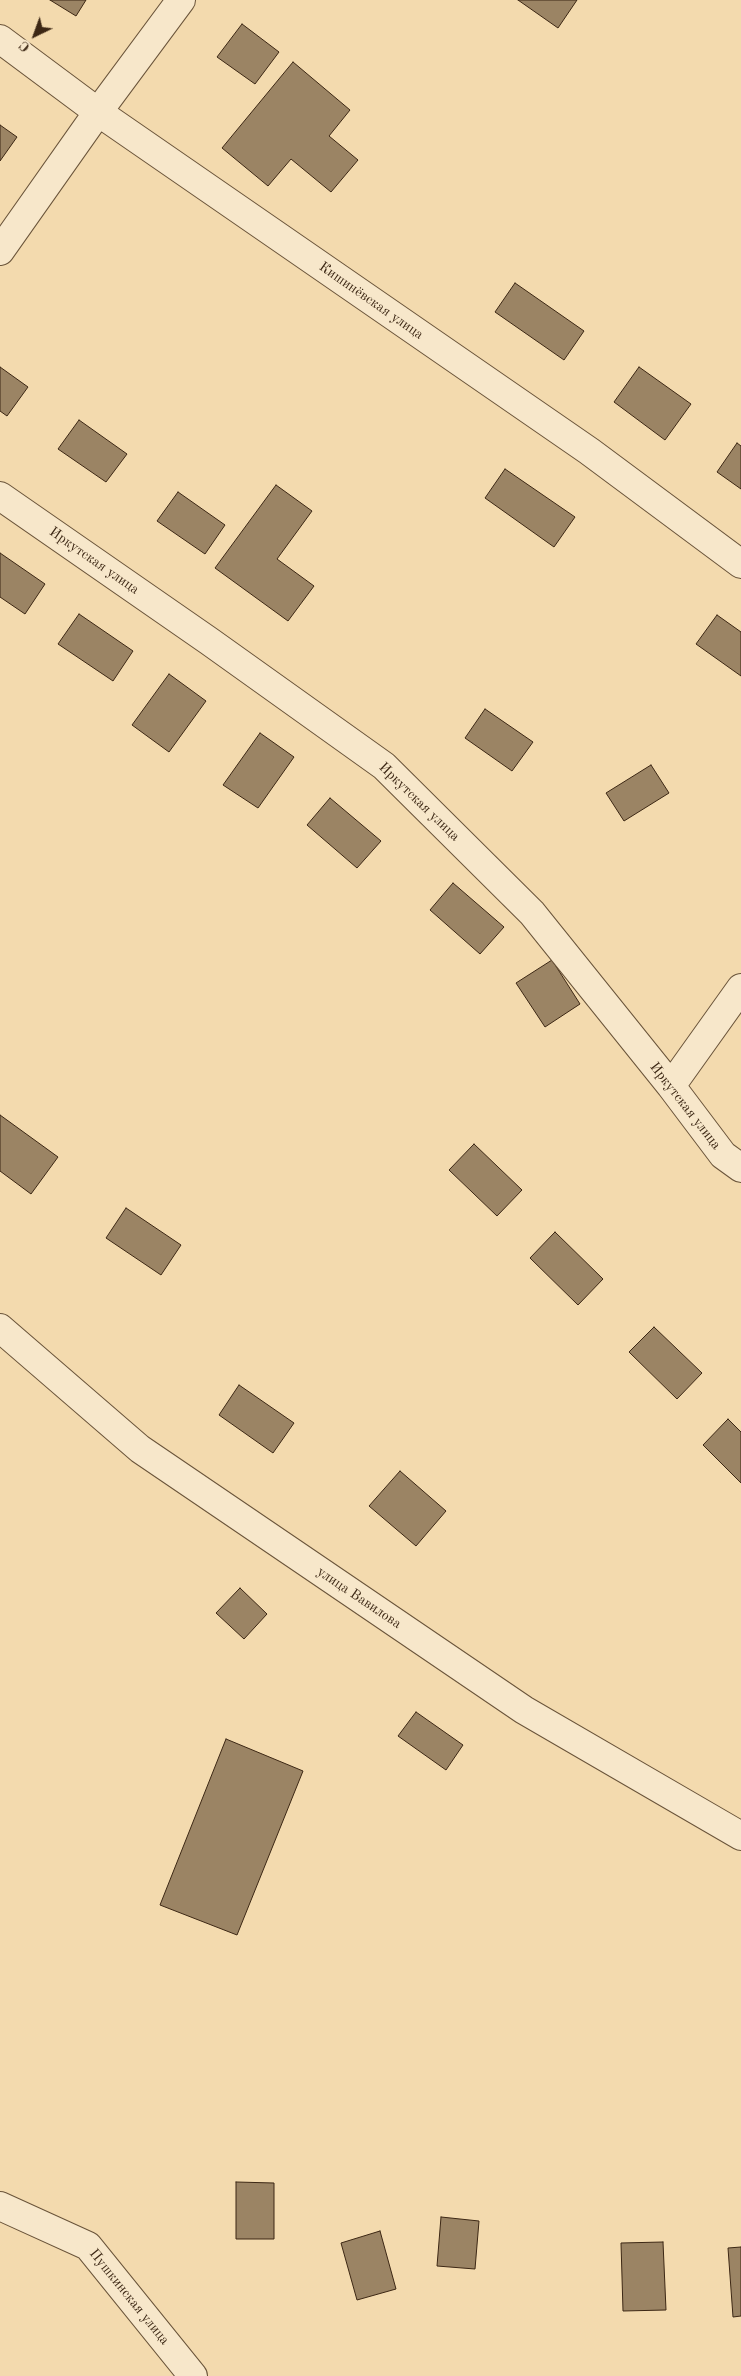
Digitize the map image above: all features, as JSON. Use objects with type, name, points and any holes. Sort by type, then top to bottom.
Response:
[{"type":"street","points":[[0,251],[98,112],[181,0]]},
{"type":"street","name":"Кишинёвская улица","points":[[0,39],[98,112],[580,446],[741,564]]},
{"type":"street","name":"Иркутская улица","points":[[0,496],[384,766],[532,913],[671,1086],[723,1155],[741,1168]]},
{"type":"street","points":[[671,1086],[741,988]]},
{"type":"street","name":"улица Вавилова","points":[[0,1328],[140,1449],[524,1710],[741,1836]]},
{"type":"street","name":"Пушкинская улица","points":[[0,2206],[88,2246],[193,2376]]},
{"type":"building","points":[[50,0],[86,0],[76,16]]},
{"type":"building","points":[[518,0],[577,0],[558,28]]},
{"type":"building","points":[[242,24],[279,52],[255,84],[217,57]]},
{"type":"building","points":[[293,62],[350,110],[329,136],[358,160],[331,192],[291,159],[268,186],[222,148]]},
{"type":"building","points":[[0,125],[17,137],[0,161]]},
{"type":"building","points":[[515,283],[584,331],[564,360],[495,312]]},
{"type":"building","points":[[0,367],[28,387],[7,416],[0,411]]},
{"type":"building","points":[[639,367],[691,404],[665,440],[614,402]]},
{"type":"building","points":[[79,420],[127,454],[106,482],[58,449]]},
{"type":"building","points":[[737,443],[741,446],[741,489],[717,472]]},
{"type":"building","points":[[505,469],[575,517],[554,547],[485,498]]},
{"type":"building","points":[[276,485],[312,511],[277,559],[314,586],[288,621],[215,568]]},
{"type":"building","points":[[178,492],[225,525],[205,554],[157,521]]},
{"type":"building","points":[[0,553],[45,584],[25,614],[0,597]]},
{"type":"building","points":[[79,614],[133,651],[113,681],[58,644]]},
{"type":"building","points":[[717,615],[741,632],[741,676],[696,644]]},
{"type":"building","points":[[169,674],[206,701],[169,752],[132,725]]},
{"type":"building","points":[[485,709],[533,742],[512,771],[465,738]]},
{"type":"building","points":[[260,733],[294,757],[258,808],[223,785]]},
{"type":"building","points":[[651,765],[669,793],[624,821],[606,793]]},
{"type":"building","points":[[330,798],[381,841],[357,868],[307,825]]},
{"type":"building","points":[[453,883],[504,927],[480,954],[430,910]]},
{"type":"building","points":[[552,960],[580,1004],[545,1027],[516,983]]},
{"type":"building","points":[[0,1115],[58,1157],[31,1194],[0,1171]]},
{"type":"building","points":[[474,1144],[522,1190],[497,1216],[449,1170]]},
{"type":"building","points":[[126,1208],[181,1245],[161,1275],[106,1238]]},
{"type":"building","points":[[555,1232],[603,1279],[578,1305],[530,1258]]},
{"type":"building","points":[[654,1327],[702,1373],[677,1399],[629,1352]]},
{"type":"building","points":[[239,1385],[294,1423],[273,1453],[219,1415]]},
{"type":"building","points":[[728,1419],[741,1432],[741,1483],[703,1445]]},
{"type":"building","points":[[400,1471],[446,1511],[416,1546],[369,1506]]},
{"type":"building","points":[[240,1588],[267,1614],[244,1639],[216,1613]]},
{"type":"building","points":[[416,1712],[463,1745],[446,1770],[398,1736]]},
{"type":"building","points":[[226,1739],[303,1771],[237,1935],[160,1905]]},
{"type":"building","points":[[236,2182],[274,2183],[274,2239],[236,2239]]},
{"type":"building","points":[[441,2217],[479,2221],[475,2269],[437,2266]]},
{"type":"building","points":[[380,2231],[396,2289],[357,2300],[341,2243]]},
{"type":"building","points":[[663,2242],[666,2310],[623,2311],[621,2243]]},
{"type":"building","points":[[741,2247],[741,2316],[733,2317],[728,2248]]}]
